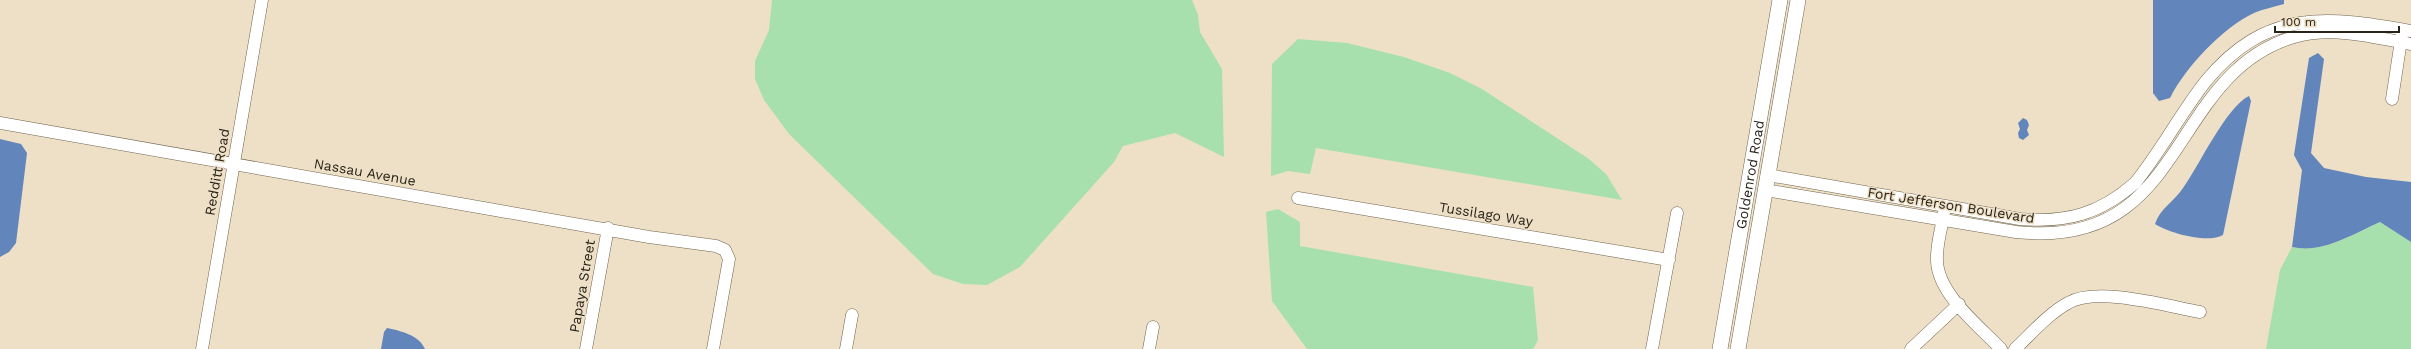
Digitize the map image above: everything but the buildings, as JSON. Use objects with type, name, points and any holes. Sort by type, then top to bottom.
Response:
[{"type":"main road","name":"Goldenrod Road","points":[[1720,349],[1780,0]]},
{"type":"main road","name":"Goldenrod Road","points":[[1739,343],[1798,0]]},
{"type":"main road","points":[[1755,144],[1756,175],[1759,184],[1765,190]]},
{"type":"main road","points":[[1739,343],[1737,308],[1757,195],[1749,180]]},
{"type":"street","name":"Redditt Road","points":[[202,349],[262,0]]},
{"type":"street","name":"Fort Jefferson Boulevard","points":[[1768,175],[2040,221],[2070,218],[2090,212],[2122,194],[2135,183],[2206,82],[2229,58],[2258,37],[2295,23],[2315,20],[2338,20],[2407,30]]},
{"type":"street","points":[[2392,99],[2406,43],[2407,30]]},
{"type":"street","name":"Fort Jefferson Boulevard","points":[[1765,190],[2038,234],[2072,230],[2109,218],[2125,208],[2152,184],[2223,82],[2256,54],[2275,44],[2296,37],[2319,33],[2346,32],[2406,43]]},
{"type":"street","name":"Nassau Avenue","points":[[0,123],[234,165],[608,228],[649,237],[716,246],[725,250],[729,259],[713,349]]},
{"type":"street","name":"Tussilago Way","points":[[1298,198],[1669,260]]},
{"type":"street","points":[[1946,205],[1938,248],[1939,272],[1943,284],[1959,304],[2001,349]]},
{"type":"street","points":[[1652,349],[1677,213]]},
{"type":"street","name":"Papaya Street","points":[[586,349],[608,228]]},
{"type":"street","points":[[2014,349],[2059,308],[2080,298],[2110,296],[2200,312]]},
{"type":"street","points":[[1911,349],[1959,304]]},
{"type":"street","points":[[846,349],[852,315]]},
{"type":"street","points":[[1149,349],[1152,327]]},
{"type":"green space","points":[[772,0],[1192,0],[1198,15],[1200,32],[1222,69],[1224,157],[1175,133],[1123,146],[1114,162],[1020,267],[987,285],[963,284],[933,274],[789,134],[764,100],[755,79],[755,61],[769,30]]},
{"type":"green space","points":[[1298,39],[1347,43],[1404,57],[1450,73],[1482,89],[1589,159],[1606,174],[1622,200],[1316,148],[1310,174],[1288,171],[1271,176],[1272,64]]},
{"type":"green space","points":[[1278,209],[1300,222],[1300,246],[1533,287],[1538,340],[1533,349],[1307,349],[1272,301],[1266,212]]},
{"type":"green space","points":[[2380,222],[2411,242],[2411,349],[2266,349],[2280,270],[2292,247],[2315,248],[2338,242]]},
{"type":"water","points":[[2153,0],[2284,0],[2284,4],[2254,13],[2242,19],[2230,28],[2195,62],[2185,74],[2170,98],[2159,101],[2153,93]]},
{"type":"water","points":[[2318,53],[2324,59],[2311,153],[2324,168],[2366,177],[2411,182],[2411,242],[2380,222],[2337,242],[2315,248],[2292,247],[2302,170],[2294,155],[2309,58]]},
{"type":"water","points":[[2249,96],[2251,101],[2223,235],[2199,238],[2169,231],[2155,224],[2160,213],[2183,188],[2222,124],[2240,102]]},
{"type":"water","points":[[2023,118],[2027,120],[2029,125],[2027,130],[2029,135],[2023,140],[2019,138],[2018,133],[2020,129],[2018,123]]},
{"type":"water","points":[[0,139],[21,144],[27,153],[16,243],[9,252],[0,257]]},
{"type":"water","points":[[387,328],[409,334],[418,340],[425,349],[381,349],[384,332]]}]
